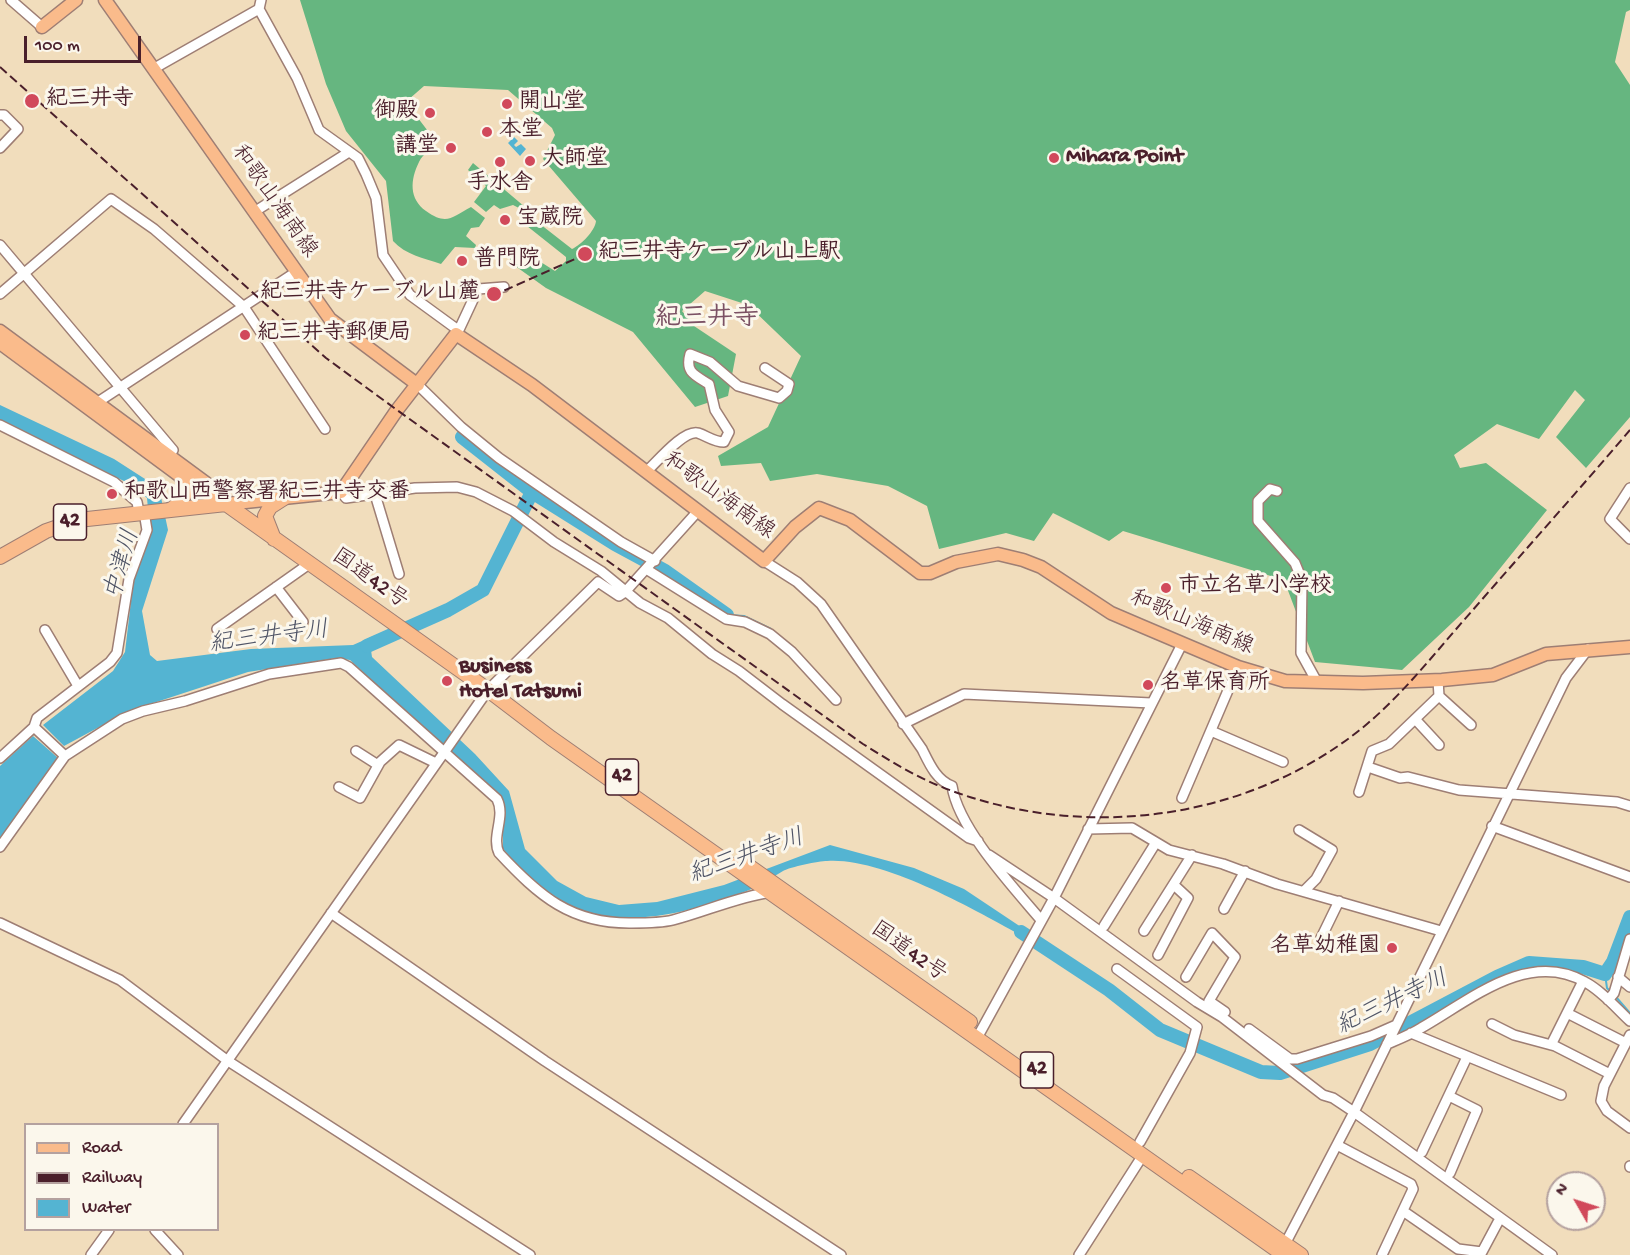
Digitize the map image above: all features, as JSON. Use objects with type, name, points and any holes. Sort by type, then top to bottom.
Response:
[{"type":"highway","points":[[274,540],[265,516],[270,507],[284,498]]},
{"type":"highway","name":"42","points":[[0,557],[68,522],[101,515],[226,504]]},
{"type":"highway","name":"国道42号","points":[[226,504],[274,540],[394,622],[551,738],[748,871],[1283,1250],[1301,1255]]},
{"type":"main road","points":[[42,27],[76,0]]},
{"type":"main road","name":"和歌山海南線","points":[[105,0],[330,318],[418,385]]},
{"type":"main road","points":[[0,331],[178,474],[226,504],[342,491],[397,410],[457,332]]},
{"type":"main road","name":"和歌山海南線","points":[[457,332],[764,561],[795,527],[819,508],[850,520],[920,573],[930,573],[956,562],[998,554],[1023,560],[1041,567],[1111,613],[1238,667],[1285,681],[1438,680],[1492,675],[1546,654],[1630,647]]},
{"type":"main road","points":[[0,343],[206,483],[226,504]]},
{"type":"main road","points":[[169,510],[183,500],[188,491],[188,485],[178,474]]},
{"type":"street","points":[[11,0],[42,27]]},
{"type":"street","points":[[153,69],[260,5],[297,78],[319,129],[358,158],[372,185],[383,255],[410,295],[457,332],[478,289],[484,291],[504,287]]},
{"type":"street","points":[[0,115],[4,115],[18,129],[0,148]]},
{"type":"street","points":[[254,212],[349,152]]},
{"type":"street","points":[[0,294],[111,199],[154,229],[244,307],[325,429]]},
{"type":"street","points":[[0,245],[173,450],[169,457]]},
{"type":"street","points":[[95,408],[121,387],[296,272]]},
{"type":"street","points":[[646,471],[686,434],[695,432],[718,442],[724,442],[728,438],[729,432],[715,410],[709,384],[689,372],[687,366],[690,354],[710,362],[738,386],[779,399],[787,391],[789,384],[765,368]]},
{"type":"street","points":[[418,385],[461,427],[501,460],[621,542],[654,561]]},
{"type":"street","points":[[0,425],[114,482],[137,502],[143,512],[147,530],[129,579],[117,653],[110,662],[37,718],[36,728],[0,758]]},
{"type":"street","points":[[377,495],[415,488],[457,488],[476,492],[513,511],[554,542],[601,571],[625,592],[668,618],[692,639],[969,838],[978,841]]},
{"type":"street","points":[[1630,488],[1610,519],[1630,539]]},
{"type":"street","points":[[1277,491],[1270,489],[1263,493],[1258,501],[1258,521],[1295,563],[1302,580],[1301,653],[1317,682]]},
{"type":"street","points":[[342,491],[348,493],[373,490],[377,495],[388,544],[399,574]]},
{"type":"street","points":[[184,1123],[488,690],[598,582],[619,596],[625,592],[698,511]]},
{"type":"street","points":[[764,561],[797,582],[821,604],[933,770],[944,783],[952,786],[956,803],[978,841],[1041,920]]},
{"type":"street","points":[[217,629],[309,564]]},
{"type":"street","points":[[646,569],[726,619],[745,622],[770,634],[792,652],[836,700]]},
{"type":"street","points":[[276,587],[303,622]]},
{"type":"street","points":[[45,630],[78,686]]},
{"type":"street","points":[[979,1034],[1054,898],[1182,644]]},
{"type":"street","points":[[1283,1250],[1354,1112],[1566,678],[1588,649]]},
{"type":"street","points":[[0,847],[63,754],[122,719],[269,674],[341,663],[349,666],[445,751],[499,803],[500,828],[496,846],[499,853],[535,889],[565,911],[611,923],[671,921],[772,889]]},
{"type":"street","points":[[1182,798],[1238,667]]},
{"type":"street","points":[[1438,680],[1439,696],[1471,725]]},
{"type":"street","points":[[903,724],[964,694],[1151,703]]},
{"type":"street","points":[[1359,792],[1371,751],[1389,744],[1439,696]]},
{"type":"street","points":[[1415,719],[1439,745]]},
{"type":"street","points":[[36,728],[63,754]]},
{"type":"street","points":[[1211,731],[1283,762]]},
{"type":"street","points":[[339,787],[360,798],[378,765],[392,749],[399,745],[436,763]]},
{"type":"street","points":[[356,751],[378,765]]},
{"type":"street","points":[[1368,766],[1400,778],[1408,777],[1459,790],[1617,802],[1630,806]]},
{"type":"street","points":[[1492,826],[1630,877]]},
{"type":"street","points":[[1088,829],[1132,828],[1155,844],[1169,850],[1441,931]]},
{"type":"street","points":[[1299,830],[1332,850],[1316,879],[1304,891]]},
{"type":"street","points":[[1104,926],[1155,844]]},
{"type":"street","points":[[989,855],[1054,898],[1291,1069],[1323,1095],[1354,1112],[1552,1255]]},
{"type":"street","points":[[1144,931],[1192,855]]},
{"type":"street","points":[[1224,909],[1245,872]]},
{"type":"street","points":[[1158,955],[1188,898],[1174,885]]},
{"type":"street","points":[[1321,938],[1339,901]]},
{"type":"street","points":[[331,913],[545,1061],[841,1255]]},
{"type":"street","points":[[0,923],[120,980],[228,1061],[530,1255]]},
{"type":"street","points":[[1186,977],[1212,933],[1235,957],[1209,1001],[1290,1059],[1371,1036],[1396,1025]]},
{"type":"street","points":[[1611,997],[1630,939]]},
{"type":"street","points":[[1079,1255],[1142,1149],[1190,1053],[1197,1027],[1117,969]]},
{"type":"street","points":[[1388,1042],[1412,1033],[1491,986],[1518,975],[1540,971],[1566,974],[1583,981],[1611,997],[1630,1021]]},
{"type":"street","points":[[1618,977],[1630,987]]},
{"type":"street","points":[[1551,1045],[1583,981]]},
{"type":"street","points":[[1567,1013],[1628,1039],[1610,1074],[1601,1101],[1607,1111],[1630,1128]]},
{"type":"street","points":[[1492,1024],[1514,1035],[1551,1045],[1610,1074]]},
{"type":"street","points":[[1412,1033],[1467,1058],[1561,1095]]},
{"type":"street","points":[[1422,1152],[1467,1058]]},
{"type":"street","points":[[1449,1096],[1476,1110],[1450,1173]]},
{"type":"street","points":[[1337,1145],[1411,1184],[1413,1189],[1382,1255]]},
{"type":"street","points":[[1403,1211],[1458,1249],[1482,1252],[1498,1222]]},
{"type":"street","points":[[91,1255],[108,1231]]},
{"type":"street","points":[[156,1231],[178,1255]]},
{"type":"green space","points":[[300,0],[1630,0],[1630,10],[1626,12],[1615,62],[1630,85],[1630,417],[1586,468],[1556,437],[1585,400],[1575,390],[1539,439],[1497,424],[1454,455],[1460,468],[1486,463],[1547,510],[1469,607],[1402,670],[1315,662],[1284,580],[1123,531],[1109,541],[1053,513],[1034,541],[1006,533],[939,549],[927,506],[888,486],[817,474],[770,481],[761,463],[721,466],[718,456],[768,427],[801,356],[748,305],[705,291],[682,311],[694,326],[736,354],[728,396],[695,407],[633,332],[546,288],[511,263],[510,259],[516,250],[520,249],[555,271],[566,261],[566,257],[527,226],[531,217],[572,249],[587,237],[596,221],[543,159],[555,135],[552,128],[508,90],[424,86],[408,100],[408,105],[434,139],[432,146],[419,162],[414,176],[413,189],[416,201],[426,211],[439,218],[454,217],[471,207],[485,218],[479,227],[471,228],[466,236],[476,245],[475,248],[455,247],[441,264],[415,256],[398,246],[393,241],[386,181],[346,131],[326,84]]},
{"type":"green space","points":[[473,163],[525,207],[525,211],[513,205],[500,209],[494,205],[486,212],[474,202],[486,186],[468,170]]},
{"type":"water","points":[[514,137],[518,141],[514,145],[516,147],[521,144],[526,149],[520,156],[508,143]]},
{"type":"water","points":[[0,405],[114,459],[159,488],[168,530],[142,611],[150,655],[157,661],[251,649],[353,645],[378,634],[385,643],[371,650],[372,657],[475,754],[509,791],[525,849],[557,881],[586,897],[619,905],[657,902],[724,885],[830,845],[914,868],[964,889],[1030,933],[1024,937],[928,887],[875,867],[850,862],[823,861],[805,864],[783,871],[744,892],[693,909],[665,915],[638,918],[611,917],[584,912],[560,902],[523,873],[503,849],[503,801],[350,660],[337,658],[248,672],[129,711],[64,746],[43,725],[113,671],[125,652],[133,584],[150,531],[147,498],[128,483],[0,421]]},
{"type":"water","points":[[33,736],[58,758],[0,839],[0,766]]},
{"type":"waterway","points":[[462,437],[532,492],[615,544],[665,571],[727,615]]},
{"type":"waterway","points":[[367,646],[448,610],[483,590],[532,492]]},
{"type":"waterway","points":[[728,615],[744,616],[771,629]]},
{"type":"waterway","name":"紀三井寺川","points":[[1021,932],[1109,990],[1160,1030],[1261,1072],[1280,1073],[1370,1044],[1497,977],[1529,963],[1583,967],[1605,974],[1613,962],[1630,917]]},
{"type":"waterway","points":[[1605,974],[1607,988],[1612,993]]},
{"type":"waterway","points":[[1616,997],[1630,1013]]},
{"type":"railway","points":[[0,67],[326,358],[863,744],[927,781],[991,803],[1047,814],[1103,817],[1160,813],[1216,802],[1270,783],[1320,757],[1367,724],[1408,684],[1630,430]]},
{"type":"railway","points":[[492,296],[584,255]]},
{"type":"place","name":"紀三井寺","points":[[32,101]]},
{"type":"place","name":"開山堂","points":[[507,104]]},
{"type":"place","name":"御殿","points":[[430,113]]},
{"type":"place","name":"本堂","points":[[487,132]]},
{"type":"place","name":"講堂","points":[[451,148]]},
{"type":"place","name":"Mihara Point","points":[[1054,158]]},
{"type":"place","name":"大師堂","points":[[530,161]]},
{"type":"place","name":"手水舎","points":[[500,162]]},
{"type":"place","name":"宝蔵院","points":[[505,220]]},
{"type":"place","name":"紀三井寺ケーブル山上駅","points":[[585,254]]},
{"type":"place","name":"普門院","points":[[462,261]]},
{"type":"place","name":"紀三井寺ケーブル山麓","points":[[494,294]]},
{"type":"place","name":"紀三井寺郵便局","points":[[245,335]]},
{"type":"place","name":"和歌山西警察署紀三井寺交番","points":[[112,494]]},
{"type":"place","name":"市立名草小学校","points":[[1166,588]]},
{"type":"place","name":"Business Hotel Tatsumi","points":[[447,681]]},
{"type":"place","name":"名草保育所","points":[[1148,685]]},
{"type":"place","name":"名草幼稚園","points":[[1392,948]]},
{"type":"district","name":"紀三井寺","points":[[707,320]]},
{"type":"water label","name":"中津川","points":[[124,565]]}]
